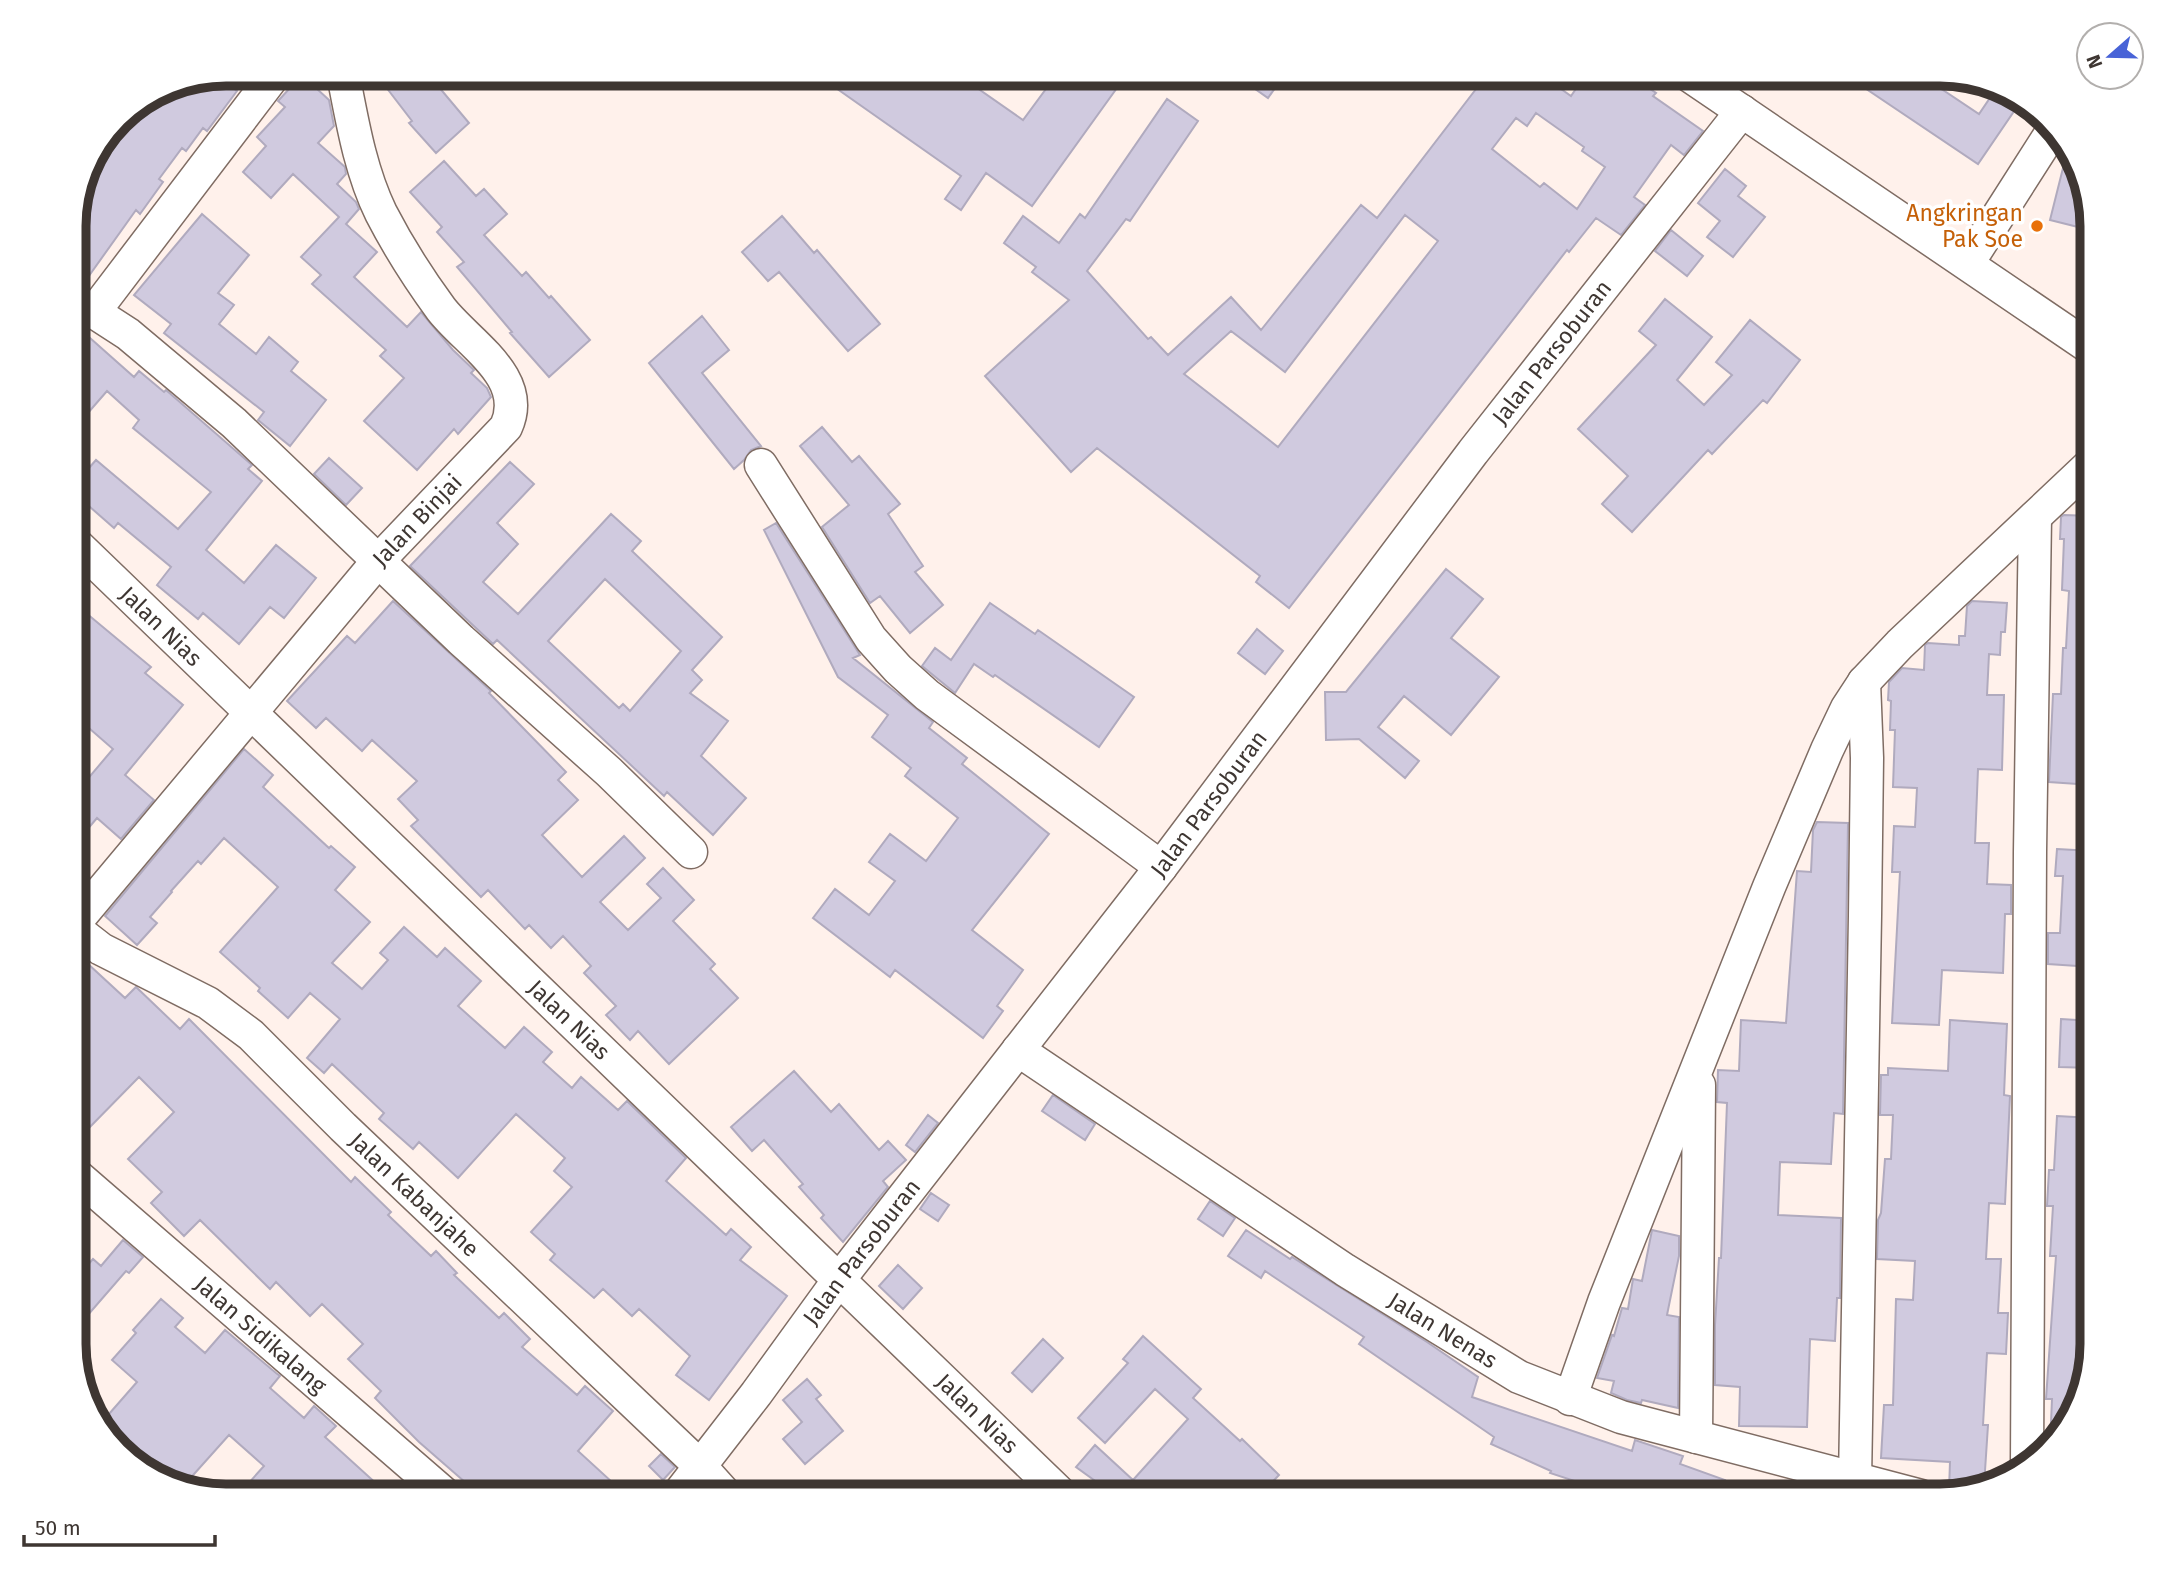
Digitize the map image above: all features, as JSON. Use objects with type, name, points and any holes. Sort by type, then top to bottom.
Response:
[{"type":"street","points":[[86,310],[265,86]]},
{"type":"street","name":"Jalan Binjai","points":[[86,911],[378,561],[506,427],[512,414],[512,400],[496,366],[443,310],[411,264],[381,213],[367,176],[345,86]]},
{"type":"street","points":[[1705,86],[2080,341]]},
{"type":"street","name":"Jalan Parsoburan","points":[[686,1484],[838,1281],[1161,867],[1474,452],[1742,111]]},
{"type":"street","points":[[1968,263],[2049,137]]},
{"type":"street","points":[[86,313],[128,334],[234,424],[461,640],[609,772],[691,852]]},
{"type":"street","points":[[761,466],[871,639],[898,669],[927,695],[1161,867]]},
{"type":"street","points":[[1570,1398],[1604,1302],[1769,887],[1847,708],[1864,682],[1900,644],[2080,474]]},
{"type":"street","points":[[2027,1454],[2029,866],[2035,517]]},
{"type":"street","name":"Jalan Nias","points":[[86,554],[1050,1484]]},
{"type":"street","points":[[1855,1480],[1866,890],[1867,758],[1864,682]]},
{"type":"street","name":"Jalan Kabanjahe","points":[[86,936],[101,948],[208,1003],[229,1016],[251,1035],[343,1127],[716,1484]]},
{"type":"street","name":"Jalan Nenas","points":[[1018,1050],[1345,1270],[1519,1377],[1621,1417],[1872,1484]]},
{"type":"street","points":[[1696,1437],[1699,1066]]},
{"type":"street","name":"Jalan Sidikalang","points":[[86,1183],[433,1484]]},
{"type":"building","points":[[230,86],[237,91],[207,131],[203,128],[186,151],[182,148],[159,179],[163,182],[140,214],[136,210],[86,280],[86,216],[93,181],[98,170],[118,142],[115,140],[120,133],[135,118],[139,121],[147,109],[156,104],[198,88]]},
{"type":"building","points":[[292,86],[314,86],[329,100],[334,126],[318,143],[345,167],[346,174],[337,184],[356,202],[359,209],[346,224],[377,252],[354,277],[407,327],[421,312],[474,370],[471,373],[487,388],[491,397],[458,434],[454,429],[417,470],[364,421],[404,378],[380,356],[386,350],[312,284],[321,275],[301,257],[339,217],[293,174],[271,198],[243,172],[266,146],[257,137],[285,107],[278,101]]},
{"type":"building","points":[[385,86],[438,86],[469,123],[436,153],[409,123],[412,121]]},
{"type":"building","points":[[833,86],[974,86],[1023,120],[1048,86],[1118,86],[1032,206],[986,173],[961,210],[945,199],[961,176]]},
{"type":"building","points":[[1251,86],[1276,86],[1268,98]]},
{"type":"building","points":[[1472,86],[1557,86],[1571,96],[1578,86],[1646,86],[1656,93],[1653,96],[1703,131],[1684,155],[1671,145],[1634,197],[1645,205],[1621,235],[1596,218],[1569,252],[1567,250],[1289,608],[1256,582],[1260,576],[1097,448],[1071,472],[985,376],[1069,300],[1032,272],[1036,267],[1004,243],[1023,216],[1059,243],[1080,214],[1085,218],[1167,99],[1198,121],[1130,221],[1126,219],[1087,271],[1148,339],[1151,337],[1168,355],[1231,297],[1261,330],[1361,205],[1377,218],[1476,89]],"holes":[[[1536,113],[1584,147],[1582,151],[1605,167],[1577,209],[1544,183],[1540,187],[1492,149],[1516,118],[1527,126]],[[1405,215],[1438,241],[1278,447],[1184,374],[1231,331],[1285,372]]]},
{"type":"building","points":[[1862,86],[1937,86],[1979,114],[1991,96],[2016,108],[1978,164]]},
{"type":"building","points":[[444,161],[476,196],[484,189],[507,214],[484,235],[522,276],[526,272],[549,298],[551,296],[590,340],[549,377],[457,267],[464,262],[437,232],[442,227],[410,192]]},
{"type":"building","points":[[2065,162],[2075,189],[2080,228],[2050,220]]},
{"type":"building","points":[[1725,169],[1746,186],[1738,196],[1765,217],[1733,257],[1707,237],[1720,221],[1698,203]]},
{"type":"building","points":[[202,214],[249,255],[218,293],[234,305],[219,324],[256,354],[269,337],[298,362],[291,371],[326,400],[290,446],[258,420],[264,412],[164,333],[171,324],[134,295]]},
{"type":"building","points":[[782,216],[814,253],[817,250],[880,324],[848,351],[779,272],[768,281],[742,252]]},
{"type":"building","points":[[1671,230],[1703,256],[1687,276],[1655,251]]},
{"type":"building","points":[[1665,299],[1712,337],[1677,380],[1704,405],[1732,375],[1716,362],[1750,320],[1800,360],[1767,403],[1763,400],[1712,454],[1708,450],[1632,532],[1602,504],[1628,476],[1578,429],[1656,345],[1639,331]]},
{"type":"building","points":[[702,316],[729,350],[702,373],[761,446],[751,450],[734,469],[649,363]]},
{"type":"building","points":[[86,334],[134,377],[139,371],[164,392],[166,390],[252,465],[248,469],[262,481],[206,550],[244,583],[276,545],[316,578],[284,618],[270,607],[239,644],[203,613],[198,619],[157,585],[171,567],[118,523],[114,528],[86,504],[86,471],[96,460],[178,529],[211,492],[133,428],[139,420],[107,391],[86,415]]},
{"type":"building","points":[[822,427],[852,462],[859,456],[900,504],[888,514],[923,566],[915,572],[943,605],[910,633],[880,596],[870,603],[822,527],[849,505],[800,446]]},
{"type":"building","points":[[329,458],[362,488],[346,505],[314,474]]},
{"type":"building","points":[[510,462],[534,484],[497,523],[518,544],[483,582],[518,614],[611,514],[641,541],[632,551],[722,637],[692,670],[702,680],[690,693],[728,721],[701,756],[746,798],[713,835],[667,792],[664,796],[497,640],[493,644],[410,566]],"holes":[[[605,579],[681,651],[630,711],[623,704],[619,708],[548,641]]]},
{"type":"building","points":[[2080,516],[2080,784],[2049,782],[2053,694],[2061,694],[2069,591],[2062,590],[2064,539],[2060,539],[2061,517]]},
{"type":"building","points":[[776,523],[860,655],[853,658],[933,722],[929,728],[967,758],[962,764],[1049,834],[972,930],[1023,970],[997,1006],[1003,1011],[983,1038],[895,970],[890,977],[813,918],[835,889],[869,915],[895,881],[869,862],[890,834],[926,861],[958,818],[905,776],[911,768],[872,737],[888,715],[838,677],[764,530]]},
{"type":"building","points":[[1446,569],[1483,599],[1451,638],[1499,677],[1451,735],[1404,696],[1378,727],[1419,761],[1405,778],[1359,739],[1326,740],[1325,692],[1346,692]]},
{"type":"building","points":[[393,601],[491,691],[489,693],[566,772],[558,780],[578,800],[542,835],[582,877],[624,836],[645,858],[600,902],[628,930],[661,898],[647,884],[663,868],[694,900],[673,921],[715,964],[710,969],[738,998],[669,1064],[638,1031],[630,1040],[606,1015],[616,1006],[584,973],[591,966],[563,936],[551,948],[529,925],[525,929],[488,890],[481,897],[411,826],[418,820],[398,799],[417,781],[372,740],[362,751],[326,718],[316,728],[287,701],[347,636],[355,643]]},
{"type":"building","points":[[1972,601],[2007,603],[2000,655],[1989,654],[1987,695],[2004,695],[2002,770],[1978,769],[1975,843],[1989,843],[1987,884],[2011,885],[2011,914],[2005,914],[2003,973],[1942,970],[1939,1025],[1892,1023],[1900,872],[1892,872],[1894,826],[1915,827],[1917,788],[1893,787],[1895,730],[1890,730],[1889,682],[1902,668],[1924,670],[1925,645],[1928,643],[1959,645],[1959,636],[1965,636],[1967,606]]},
{"type":"building","points":[[990,603],[1035,634],[1038,630],[1134,697],[1099,747],[995,675],[993,677],[974,664],[955,693],[922,666],[935,648],[951,660]]},
{"type":"building","points":[[86,613],[151,667],[145,673],[183,705],[125,775],[154,800],[121,839],[97,818],[86,831],[86,781],[113,749],[86,725]]},
{"type":"building","points":[[1257,629],[1283,651],[1265,674],[1238,653]]},
{"type":"building","points":[[244,749],[273,775],[263,787],[329,848],[331,846],[355,867],[335,890],[370,922],[332,963],[362,989],[388,960],[380,953],[404,927],[437,957],[445,948],[481,981],[458,1006],[505,1048],[524,1027],[552,1052],[543,1062],[572,1088],[581,1077],[618,1110],[627,1101],[686,1158],[666,1181],[726,1235],[731,1229],[751,1247],[740,1260],[787,1296],[709,1400],[676,1375],[690,1356],[639,1309],[632,1316],[603,1289],[594,1298],[550,1260],[555,1254],[531,1232],[572,1187],[554,1171],[565,1158],[516,1114],[458,1178],[419,1142],[413,1149],[379,1119],[384,1113],[332,1064],[324,1073],[307,1058],[340,1019],[310,993],[288,1018],[220,952],[278,887],[224,838],[201,864],[198,861],[171,891],[150,917],[157,923],[137,945],[105,916]]},
{"type":"building","points":[[1817,822],[1848,823],[1843,1114],[1834,1113],[1831,1164],[1780,1162],[1778,1215],[1841,1218],[1840,1298],[1837,1298],[1835,1341],[1810,1339],[1807,1427],[1739,1426],[1740,1387],[1715,1385],[1715,1325],[1721,1258],[1727,1103],[1717,1102],[1718,1070],[1739,1071],[1741,1020],[1786,1023],[1797,871],[1811,872],[1813,830]]},
{"type":"building","points":[[2057,849],[2080,850],[2080,966],[2048,964],[2048,933],[2060,933],[2063,876],[2055,876]]},
{"type":"building","points":[[86,962],[125,998],[136,987],[180,1029],[189,1019],[351,1182],[355,1177],[391,1212],[388,1215],[431,1256],[436,1251],[457,1273],[454,1275],[499,1318],[504,1313],[530,1339],[522,1347],[577,1395],[585,1386],[613,1411],[578,1451],[612,1482],[610,1484],[467,1484],[419,1442],[375,1398],[381,1391],[348,1359],[363,1344],[322,1304],[310,1316],[276,1282],[270,1289],[200,1220],[184,1236],[151,1203],[162,1192],[128,1159],[174,1112],[139,1077],[86,1131]]},
{"type":"building","points":[[2061,1019],[2080,1020],[2080,1068],[2059,1067]]},
{"type":"building","points":[[1950,1020],[2007,1024],[2004,1095],[2010,1096],[2005,1204],[1989,1203],[1986,1259],[2001,1259],[1998,1313],[2008,1313],[2006,1354],[1987,1353],[1983,1425],[1988,1425],[1985,1477],[1949,1484],[1950,1462],[1881,1458],[1884,1405],[1893,1405],[1896,1299],[1913,1300],[1915,1261],[1877,1259],[1878,1220],[1881,1213],[1885,1159],[1891,1159],[1893,1115],[1880,1115],[1881,1075],[1888,1075],[1888,1068],[1948,1071]]},
{"type":"building","points":[[794,1071],[831,1112],[839,1104],[879,1150],[888,1141],[906,1160],[883,1181],[888,1187],[843,1242],[821,1218],[824,1215],[799,1187],[803,1184],[764,1140],[752,1151],[731,1127]]},
{"type":"building","points":[[1053,1095],[1095,1124],[1085,1140],[1042,1111]]},
{"type":"building","points":[[928,1115],[938,1123],[915,1152],[906,1145]]},
{"type":"building","points":[[2057,1116],[2080,1117],[2079,1363],[2070,1398],[2051,1430],[2052,1399],[2046,1399],[2056,1256],[2050,1256],[2053,1206],[2047,1206],[2049,1170],[2054,1170]]},
{"type":"building","points":[[931,1193],[949,1205],[938,1221],[920,1209]]},
{"type":"building","points":[[1210,1201],[1235,1218],[1223,1236],[1198,1219]]},
{"type":"building","points":[[1246,1230],[1427,1342],[1478,1377],[1472,1397],[1632,1451],[1635,1440],[1683,1456],[1680,1464],[1725,1480],[1724,1484],[1583,1484],[1550,1473],[1551,1471],[1491,1444],[1494,1437],[1359,1344],[1364,1337],[1265,1271],[1261,1278],[1228,1256]]},
{"type":"building","points":[[1652,1230],[1679,1236],[1679,1256],[1667,1315],[1679,1317],[1678,1408],[1642,1400],[1641,1403],[1627,1400],[1611,1393],[1614,1381],[1597,1378],[1622,1308],[1628,1309],[1633,1279],[1642,1281]]},
{"type":"building","points":[[123,1240],[143,1257],[129,1273],[126,1271],[86,1317],[86,1267],[93,1259],[101,1266]]},
{"type":"building","points":[[898,1265],[922,1288],[903,1309],[879,1286]]},
{"type":"building","points":[[161,1299],[183,1318],[175,1327],[205,1353],[225,1330],[280,1376],[270,1388],[304,1418],[314,1406],[336,1426],[325,1437],[377,1484],[248,1484],[264,1466],[229,1435],[189,1479],[156,1466],[120,1437],[106,1417],[137,1382],[112,1360],[136,1333],[133,1330]]},
{"type":"building","points":[[1143,1336],[1201,1389],[1193,1398],[1240,1441],[1242,1439],[1279,1475],[1270,1484],[1099,1484],[1076,1467],[1095,1445],[1133,1480],[1188,1419],[1155,1389],[1105,1443],[1078,1418],[1128,1363],[1123,1359]]},
{"type":"building","points":[[1043,1339],[1063,1358],[1032,1392],[1012,1373]]},
{"type":"building","points":[[807,1379],[821,1395],[816,1399],[843,1431],[805,1464],[783,1439],[802,1422],[783,1400]]},
{"type":"building","points":[[661,1454],[675,1467],[663,1480],[649,1466]]},
{"type":"place","name":"Angkringan Pak Soe","points":[[2037,226]]}]
